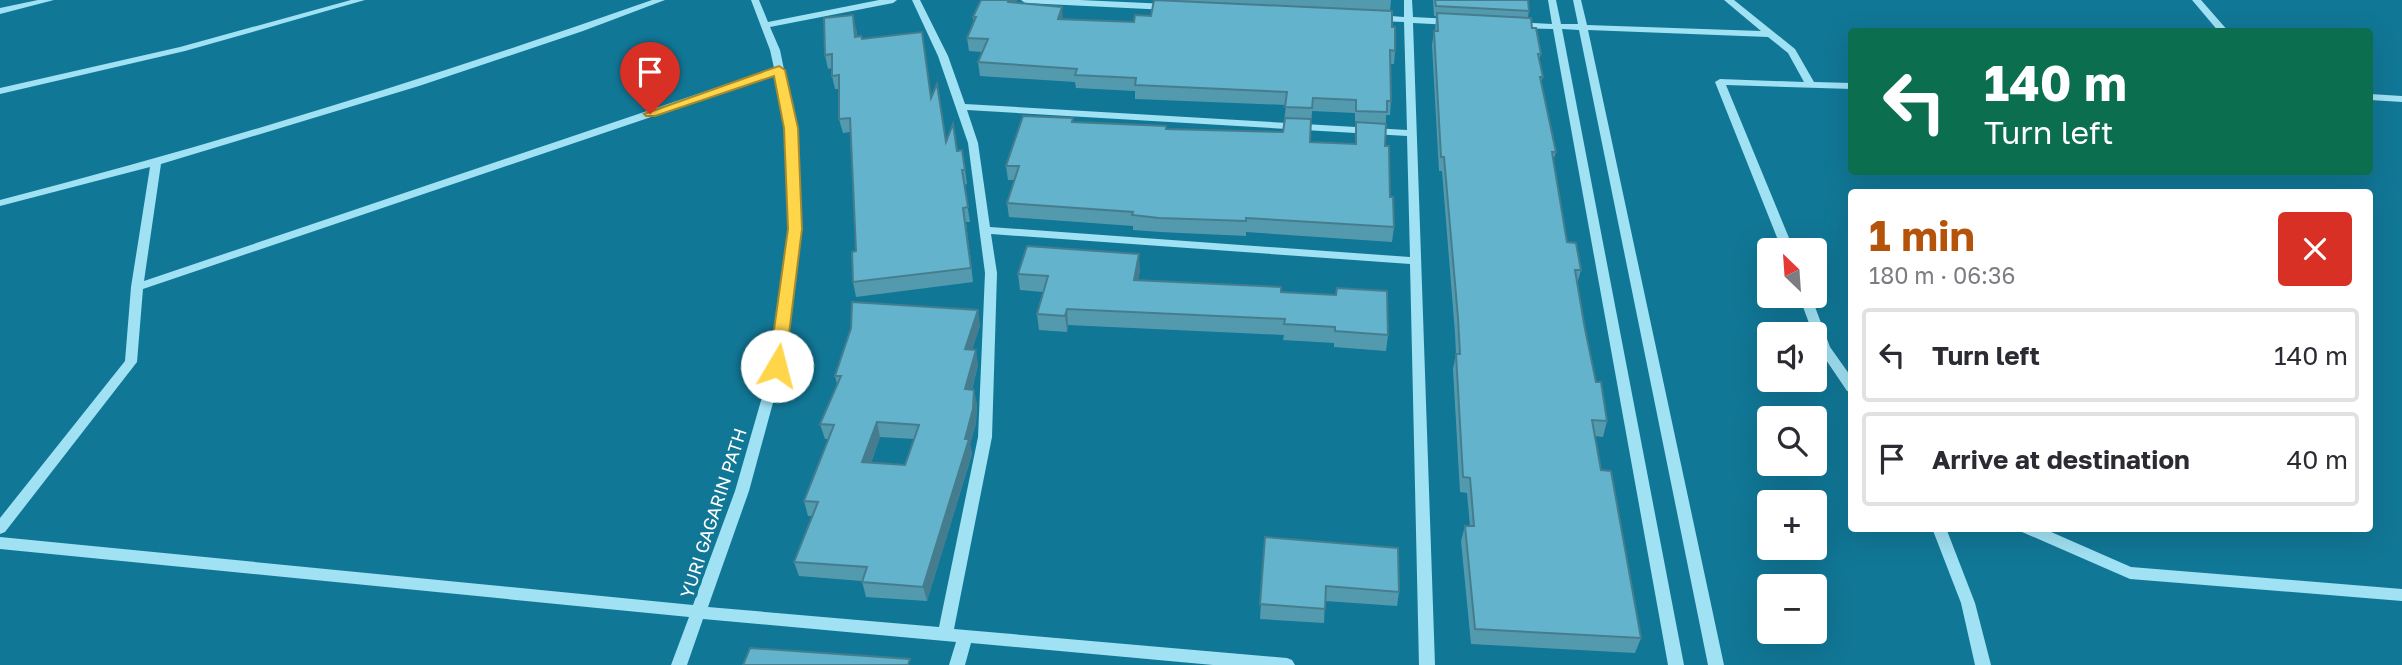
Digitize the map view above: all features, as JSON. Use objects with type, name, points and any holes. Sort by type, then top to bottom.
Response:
[{"type":"street","points":[[0,11],[50,0]]},
{"type":"street","points":[[0,91],[182,48],[338,3],[361,0]]},
{"type":"street","points":[[0,203],[314,117],[530,47],[662,0]]},
{"type":"street","name":"YURI GAGARIN PATH","points":[[678,665],[742,491],[777,366],[795,229],[791,128],[779,70],[755,0]]},
{"type":"street","points":[[765,26],[893,0]]},
{"type":"street","points":[[916,0],[943,56],[973,143],[990,273],[985,437],[945,635]]},
{"type":"street","points":[[1025,0],[1122,2],[1176,8]]},
{"type":"street","points":[[1408,0],[1427,665]]},
{"type":"street","points":[[1552,0],[1676,665]]},
{"type":"street","points":[[1577,0],[1716,665]]},
{"type":"street","points":[[1728,0],[1792,51],[1810,84]]},
{"type":"street","points":[[2196,0],[2221,28]]},
{"type":"street","points":[[1368,18],[1462,22]]},
{"type":"street","points":[[1503,24],[1770,34]]},
{"type":"street","points":[[136,287],[779,70]]},
{"type":"street","points":[[1783,238],[1720,82],[1848,86]]},
{"type":"street","points":[[2373,97],[2402,99]]},
{"type":"street","points":[[961,107],[1412,133]]},
{"type":"street","points":[[0,527],[131,362],[136,287],[156,162]]},
{"type":"street","points":[[985,230],[1416,261]]},
{"type":"street","points":[[1809,308],[1824,348],[1848,382]]},
{"type":"street","points":[[1941,532],[1968,603],[1983,665]]},
{"type":"street","points":[[2036,532],[2130,573],[2402,595]]},
{"type":"street","points":[[0,543],[965,636],[1197,661],[1287,665]]},
{"type":"street","points":[[957,665],[965,636]]},
{"type":"building","points":[[981,0],[1009,0],[1008,2],[1062,7],[1058,19],[1134,22],[1135,15],[1151,16],[1154,0],[1392,11],[1395,51],[1390,50],[1391,101],[1387,101],[1387,112],[1356,111],[1356,100],[1313,98],[1312,108],[1285,107],[1287,92],[1135,85],[1136,78],[1075,75],[1077,69],[978,62],[988,39],[967,38]]},
{"type":"building","points":[[1435,0],[1528,0],[1529,11],[1436,6]]},
{"type":"building","points":[[1437,13],[1531,18],[1532,28],[1536,28],[1543,77],[1540,77],[1556,152],[1552,152],[1567,242],[1576,243],[1581,270],[1575,270],[1585,329],[1596,382],[1601,382],[1607,421],[1592,420],[1601,470],[1611,471],[1641,638],[1475,629],[1465,526],[1474,526],[1470,478],[1463,477],[1456,354],[1460,354],[1458,318],[1444,157],[1441,157],[1434,31],[1438,31]]},
{"type":"building","points":[[853,15],[855,37],[861,36],[862,39],[922,32],[931,98],[937,84],[946,142],[953,124],[957,151],[962,150],[968,207],[963,208],[971,268],[853,282],[852,252],[856,251],[850,118],[839,119],[839,75],[832,76],[832,54],[825,55],[824,18]]},
{"type":"building","points":[[1023,116],[1073,118],[1072,122],[1166,126],[1166,129],[1283,132],[1285,118],[1311,119],[1310,142],[1356,144],[1356,122],[1386,124],[1385,146],[1389,146],[1390,197],[1393,197],[1394,227],[1246,218],[1246,221],[1159,218],[1132,215],[1133,212],[1007,203],[1019,166],[1006,166]]},
{"type":"building","points":[[1027,246],[1139,254],[1134,280],[1281,287],[1281,292],[1336,295],[1337,288],[1387,291],[1388,335],[1335,331],[1335,327],[1284,324],[1285,319],[1067,309],[1065,316],[1037,314],[1048,276],[1018,274]]},
{"type":"building","points":[[852,302],[978,310],[965,349],[976,350],[965,389],[974,390],[973,409],[965,439],[969,439],[923,587],[862,582],[867,567],[794,562],[818,502],[804,501],[834,425],[820,424],[841,376],[835,376],[851,328]],"holes":[[[877,422],[919,425],[905,465],[862,462]]]},
{"type":"building","points":[[1265,537],[1398,548],[1399,592],[1326,586],[1325,609],[1260,604]]},
{"type":"building","points":[[750,648],[910,659],[908,665],[743,665]]},
{"type":"route","points":[[650,114],[779,70],[791,128],[795,229],[777,366]]}]
